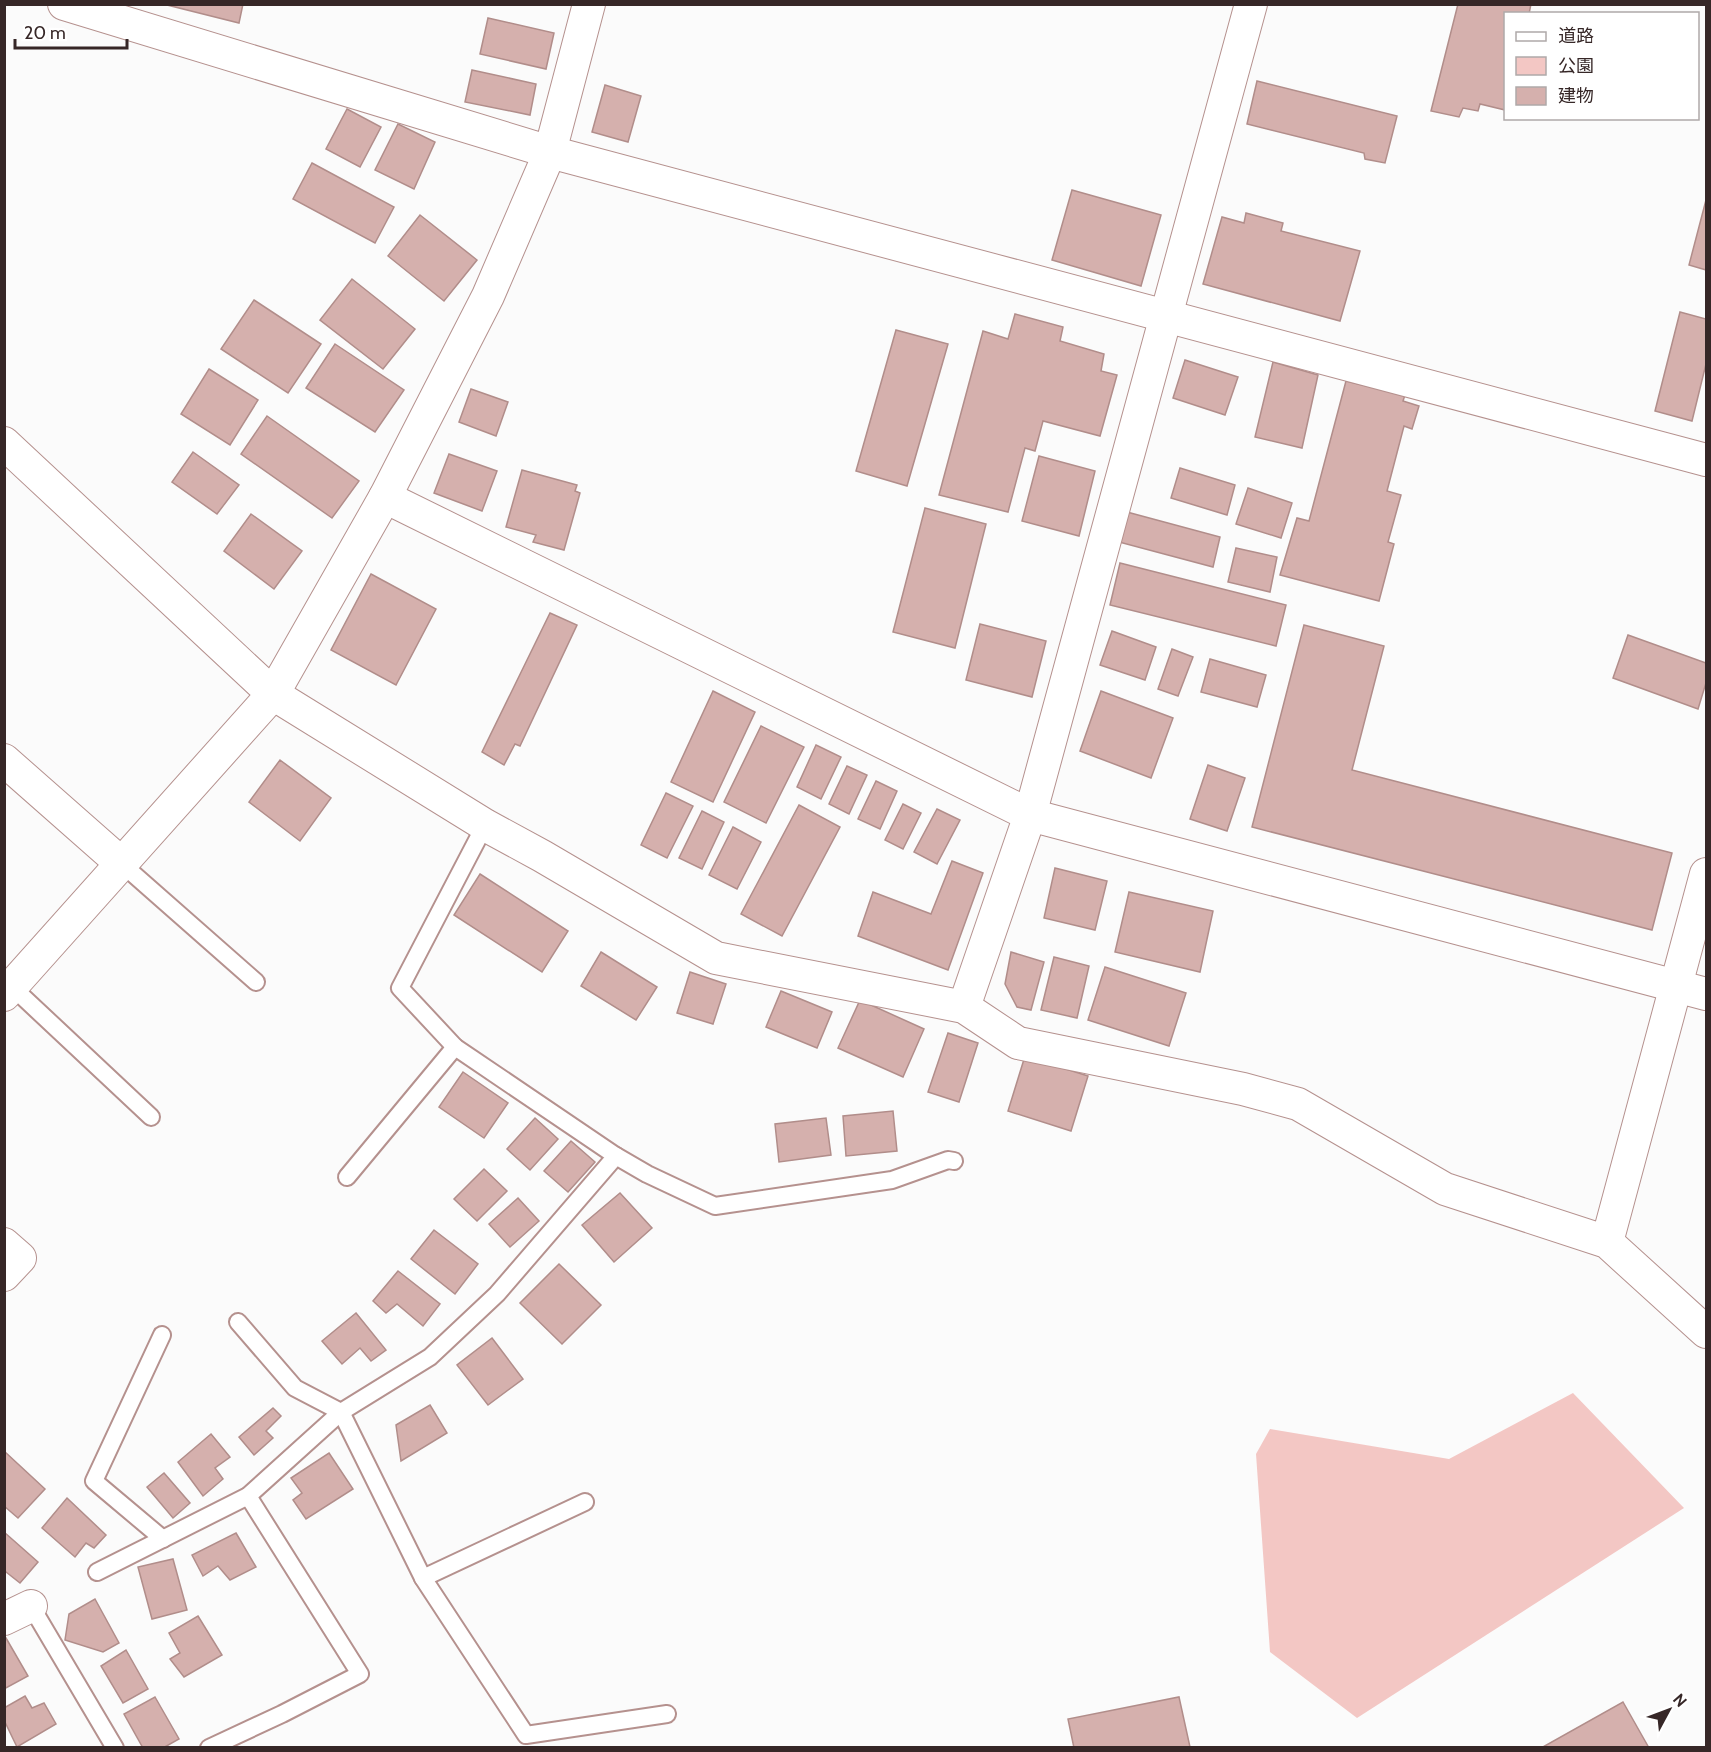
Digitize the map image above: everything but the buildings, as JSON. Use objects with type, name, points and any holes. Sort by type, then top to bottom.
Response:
[{"type":"street","points":[[64,4],[550,152],[1707,460]]},
{"type":"street","points":[[7,986],[122,864],[273,694],[384,496],[488,296],[550,152],[589,4]]},
{"type":"street","points":[[964,1007],[1030,815],[1251,4]]},
{"type":"street","points":[[4,443],[273,694],[486,825],[716,958],[964,1007],[1018,1043],[1244,1089],[1298,1104],[1445,1189],[1607,1242],[1707,1332]]},
{"type":"street","points":[[384,496],[1030,815],[1707,994]]},
{"type":"street","points":[[4,760],[122,864]]},
{"type":"street","points":[[1607,1242],[1707,874]]},
{"type":"street","points":[[4,1244],[20,1258],[4,1275]]},
{"type":"lane","points":[[486,825],[400,988],[455,1047],[616,1156],[647,1174],[715,1206],[892,1180],[948,1160],[954,1161]]},
{"type":"lane","points":[[122,864],[256,982]]},
{"type":"lane","points":[[7,986],[151,1117]]},
{"type":"lane","points":[[347,1177],[455,1047]]},
{"type":"lane","points":[[97,1572],[248,1496],[341,1412],[430,1357],[489,1302],[616,1156]]},
{"type":"lane","points":[[238,1322],[295,1388],[341,1412],[423,1578],[526,1735],[668,1714]]},
{"type":"lane","points":[[162,1335],[93,1481],[163,1539]]},
{"type":"lane","points":[[209,1748],[360,1674],[248,1496]]},
{"type":"lane","points":[[423,1578],[585,1502]]},
{"type":"lane","points":[[18,1613],[115,1748]]},
{"type":"green space","points":[[1573,1393],[1684,1508],[1357,1718],[1270,1652],[1256,1454],[1270,1429],[1449,1459]]}]
